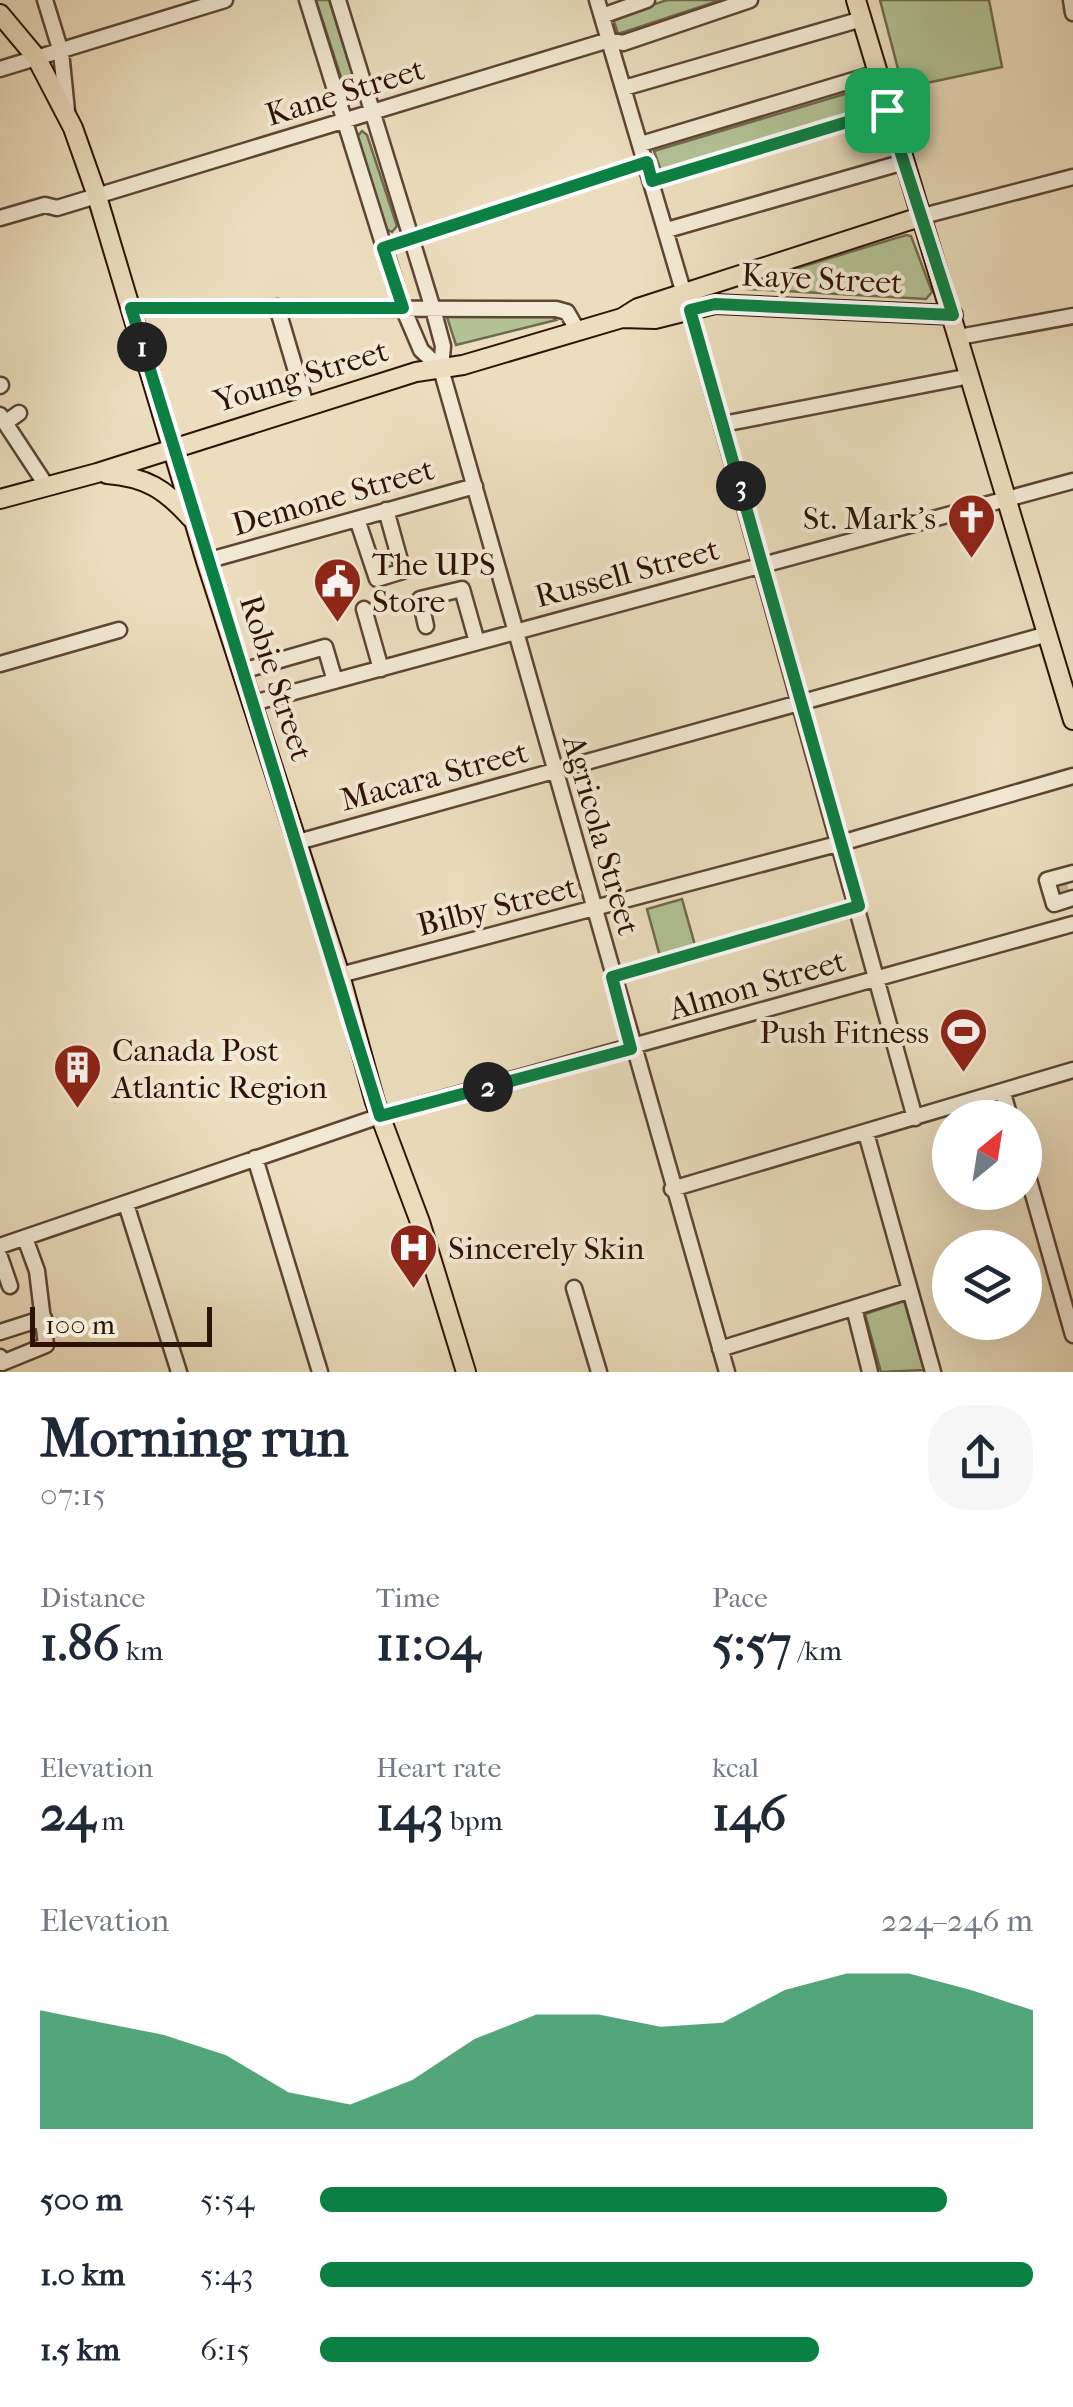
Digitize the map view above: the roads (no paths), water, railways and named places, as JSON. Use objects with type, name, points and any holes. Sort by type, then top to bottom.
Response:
[{"type":"main road","points":[[856,0],[1073,720]]},
{"type":"main road","points":[[0,14],[36,58],[68,116]]},
{"type":"main road","name":"Robie Street","points":[[68,116],[96,193],[206,560],[340,975],[380,1116],[420,1222],[466,1372]]},
{"type":"main road","name":"Young Street","points":[[0,498],[97,473],[416,372],[441,370],[578,332],[622,318],[638,308],[687,302],[924,216]]},
{"type":"main road","name":"Kaye Street","points":[[687,302],[953,315]]},
{"type":"main road","points":[[97,473],[145,479],[168,492],[195,522]]},
{"type":"street","name":"Robie Street","points":[[45,0],[61,52],[68,116]]},
{"type":"street","points":[[0,70],[225,0]]},
{"type":"street","name":"Agricola Street","points":[[307,0],[403,308],[422,350],[441,370]]},
{"type":"street","name":"Agricola Street","points":[[338,0],[433,309],[443,346],[441,370],[631,1049],[726,1372]]},
{"type":"street","points":[[597,0],[668,230],[915,1118]]},
{"type":"street","points":[[602,16],[647,0]]},
{"type":"street","name":"Kane Street","points":[[0,218],[45,205],[56,208],[609,40],[623,43],[750,0]]},
{"type":"street","points":[[1071,0],[1073,13]]},
{"type":"street","points":[[624,88],[862,19]]},
{"type":"street","points":[[641,144],[876,72]]},
{"type":"street","points":[[652,181],[887,110]]},
{"type":"street","points":[[383,248],[647,162]]},
{"type":"street","points":[[668,230],[904,162]]},
{"type":"street","name":"Young Street","points":[[924,216],[1073,177]]},
{"type":"street","points":[[278,307],[306,405]]},
{"type":"street","points":[[131,308],[556,309],[567,312],[578,332]]},
{"type":"street","points":[[960,337],[1073,316]]},
{"type":"street","points":[[723,424],[970,376]]},
{"type":"street","points":[[19,413],[2,419],[46,485]]},
{"type":"street","points":[[18,443],[33,434]]},
{"type":"street","name":"Russell Street","points":[[253,704],[1073,480]]},
{"type":"street","name":"Demone Street","points":[[206,560],[475,486]]},
{"type":"street","points":[[357,518],[377,579],[403,571],[386,510]]},
{"type":"street","points":[[426,626],[420,599],[462,588],[477,642]]},
{"type":"street","points":[[364,609],[380,669]]},
{"type":"street","points":[[0,664],[119,630]]},
{"type":"street","name":"Macara Street","points":[[298,842],[1048,634]]},
{"type":"street","points":[[242,671],[325,647],[334,681]]},
{"type":"street","points":[[0,656],[35,648],[46,653]]},
{"type":"street","name":"Bilby Street","points":[[340,975],[841,843],[1073,776]]},
{"type":"street","points":[[1065,888],[1072,924]]},
{"type":"street","points":[[612,977],[859,906]]},
{"type":"street","name":"Almon Street","points":[[0,1246],[380,1116],[1072,924]]},
{"type":"street","points":[[672,1189],[1073,1070]]},
{"type":"street","points":[[1003,1093],[1005,1100]]},
{"type":"street","points":[[866,1133],[933,1372]]},
{"type":"street","points":[[255,1158],[320,1372]]},
{"type":"street","points":[[126,1204],[179,1372]]},
{"type":"street","points":[[1037,1210],[1073,1335]]},
{"type":"street","points":[[2,1364],[46,1345],[36,1271],[24,1238]]},
{"type":"street","points":[[0,1257],[10,1286]]},
{"type":"street","points":[[574,1288],[599,1372]]},
{"type":"street","points":[[720,1349],[908,1292]]},
{"type":"street","points":[[854,1308],[870,1372]]},
{"type":"street","points":[[0,1332],[44,1318]]},
{"type":"tunnel","points":[[1060,883],[1062,894]]},
{"type":"place","name":"St. Mark's","points":[[971,560]]},
{"type":"place","name":"The UPS Store","points":[[337,624]]},
{"type":"place","name":"Push Fitness","points":[[964,1074]]},
{"type":"place","name":"Canada Post Atlantic Region","points":[[77,1110]]},
{"type":"place","name":"Sincerely Skin","points":[[413,1290]]}]
